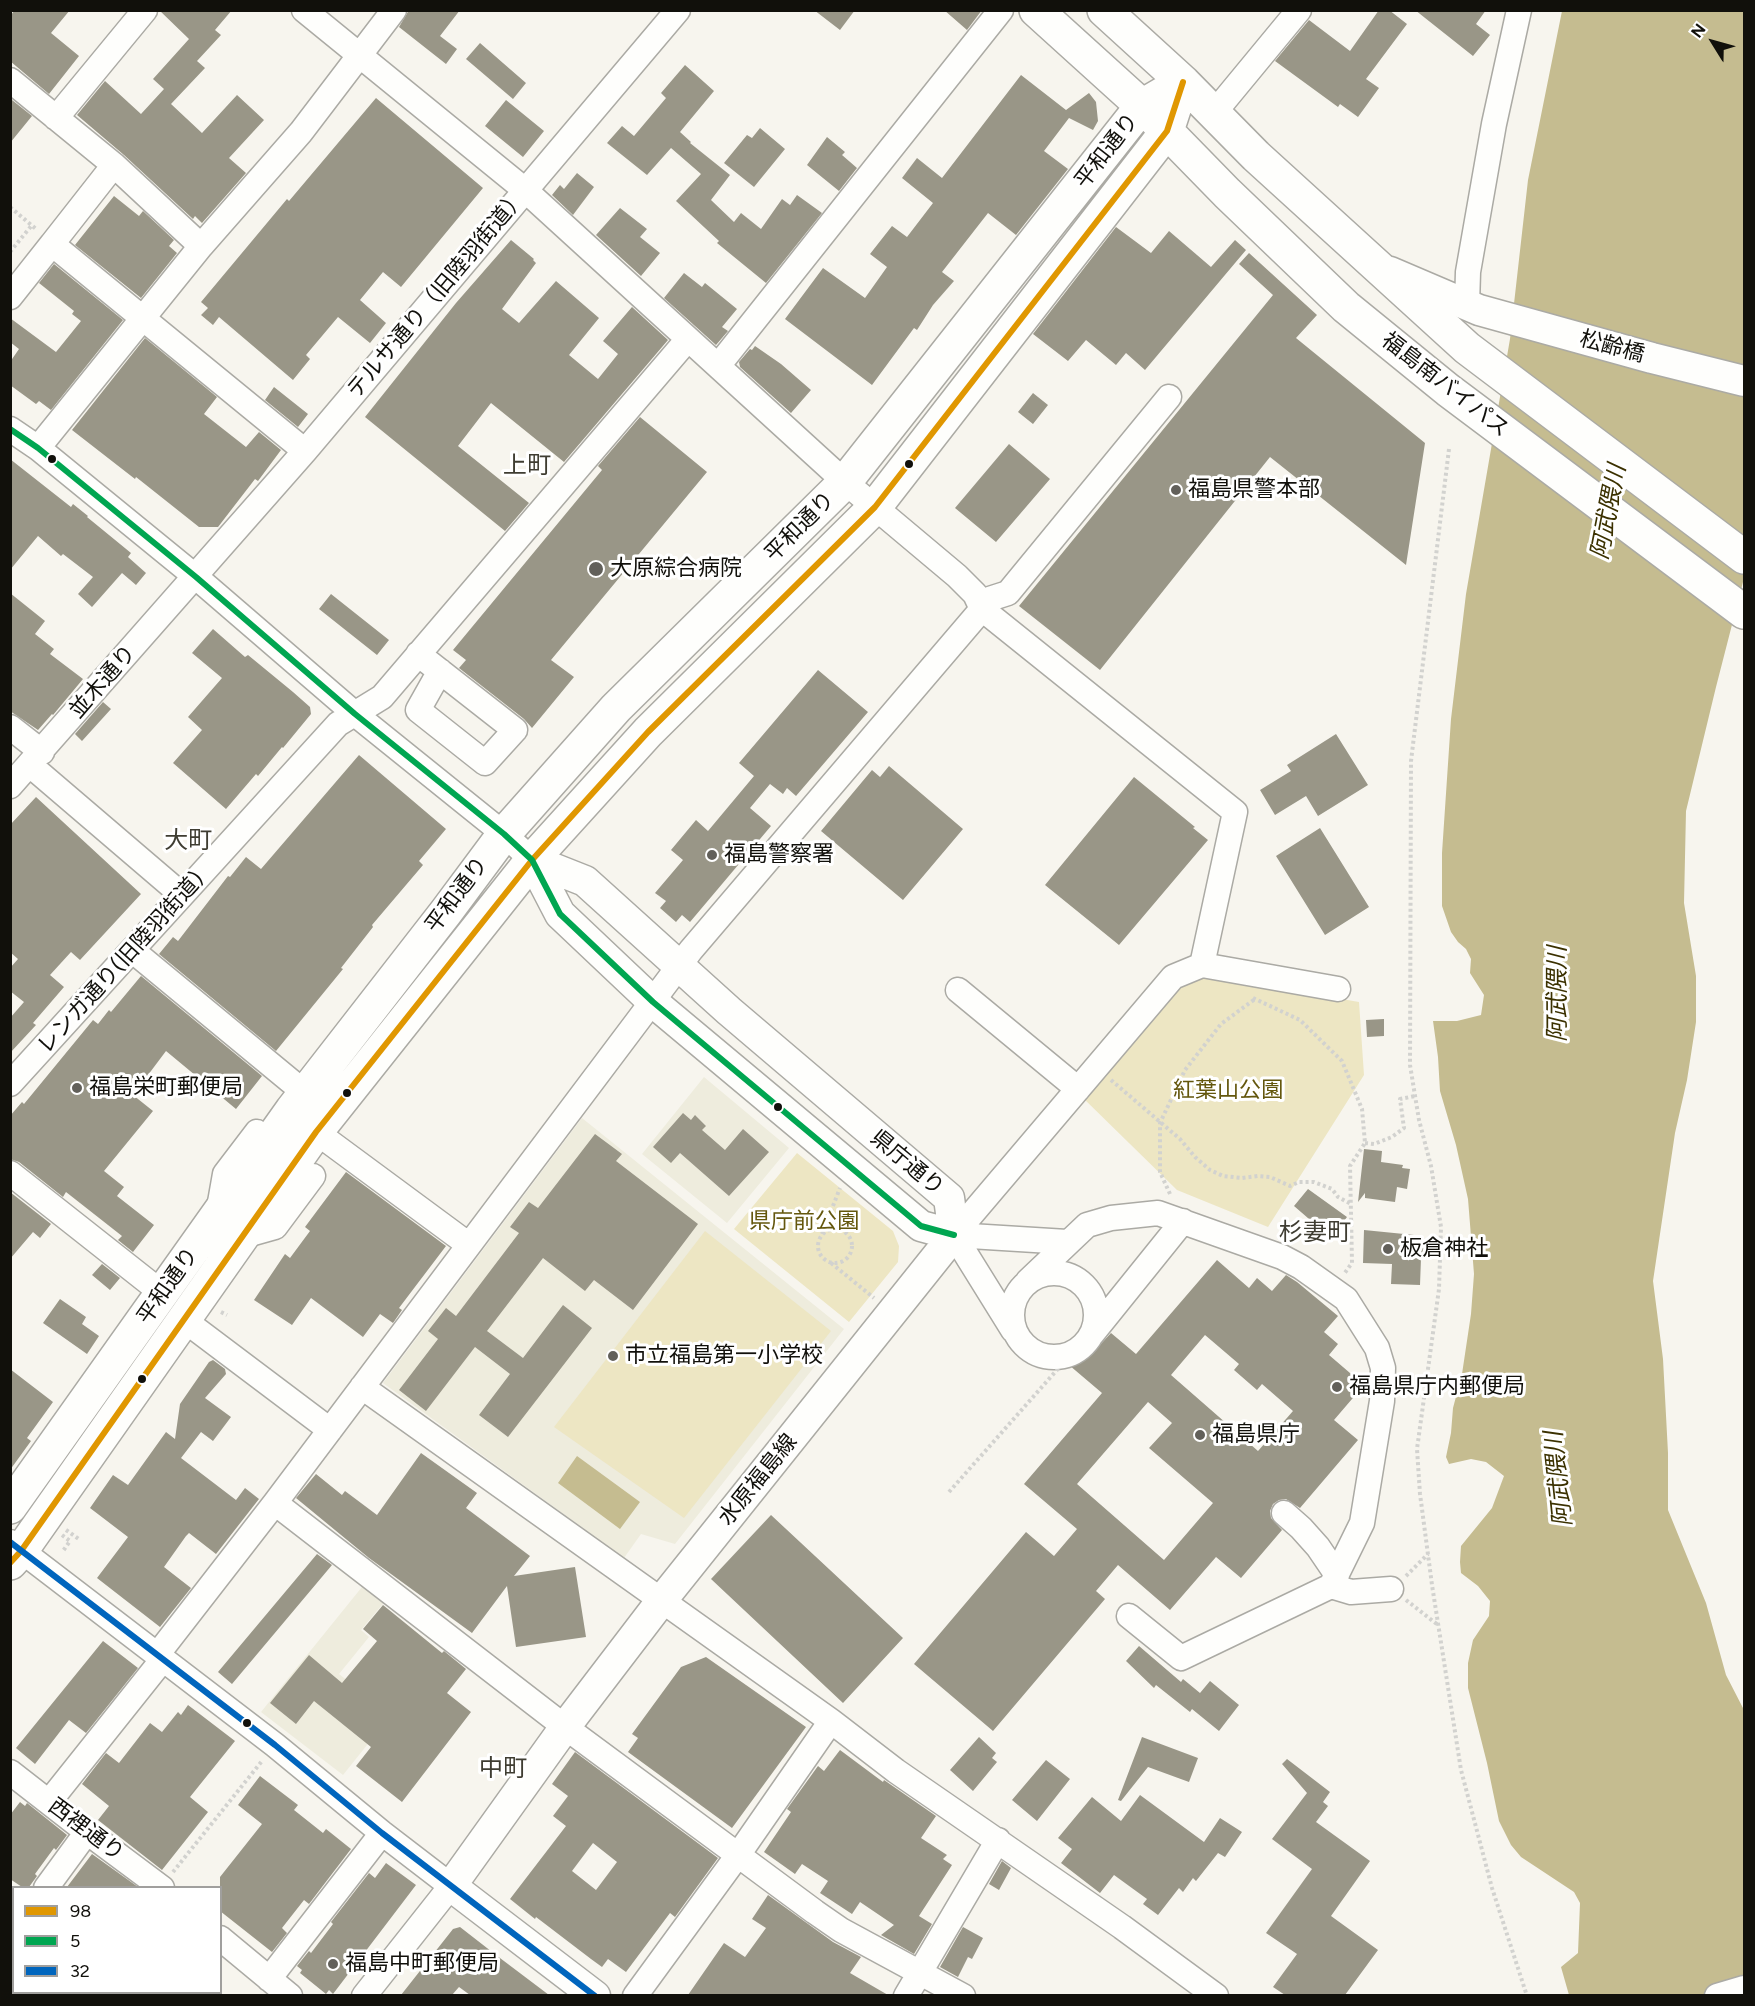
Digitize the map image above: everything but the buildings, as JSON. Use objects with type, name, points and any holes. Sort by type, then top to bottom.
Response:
[{"type":"highway","name":"福島南バイパス","points":[[1036,10],[1142,106],[1227,193],[1346,307],[1448,390],[1744,612]]},
{"type":"highway","name":"福島南バイパス","points":[[1104,10],[1183,82],[1256,156],[1467,348],[1744,557]]},
{"type":"highway","name":"平和通り","points":[[10,1507],[305,1093],[504,834],[616,708],[845,482],[1142,106],[1183,82]]},
{"type":"highway","name":"平和通り","points":[[14,1552],[184,1320],[316,1132],[532,860],[648,732],[875,507],[1167,131],[1183,82]]},
{"type":"main road","name":"松齢橋","points":[[1374,264],[1473,308],[1744,381]]},
{"type":"main road","name":"県庁通り","points":[[532,860],[585,881],[738,1019],[949,1198],[954,1235],[921,1226],[653,1002],[560,914],[532,860]]},
{"type":"main road","name":"水原福島線","points":[[451,1886],[566,1727],[662,1600],[954,1235]]},
{"type":"main road","points":[[451,1886],[595,1995]]},
{"type":"street","points":[[56,118],[145,10]]},
{"type":"street","points":[[304,10],[525,190],[845,482],[957,576],[975,594],[981,605],[1235,812],[1202,965]]},
{"type":"street","points":[[38,448],[201,246],[302,132],[394,10]]},
{"type":"street","name":"テルサ通り（旧陸羽街道）","points":[[196,577],[305,452],[678,10]]},
{"type":"street","points":[[718,366],[1000,10]]},
{"type":"street","points":[[1214,113],[1299,10]]},
{"type":"street","points":[[1473,308],[1468,272],[1494,124],[1519,10]]},
{"type":"street","points":[[10,80],[114,165],[201,246]]},
{"type":"street","points":[[10,297],[114,165]]},
{"type":"street","points":[[52,244],[305,452]]},
{"type":"street","name":"レンガ通り(旧陸羽街道)","points":[[10,1084],[338,724],[382,697],[688,339]]},
{"type":"street","points":[[49,1802],[679,966],[981,605],[1008,593],[1169,397]]},
{"type":"street","name":"県庁通り","points":[[10,429],[38,448],[196,577],[356,714],[504,834],[532,860]]},
{"type":"street","name":"並木通り","points":[[10,786],[196,577]]},
{"type":"street","points":[[418,654],[440,672]]},
{"type":"street","points":[[10,727],[36,758],[182,895]]},
{"type":"street","points":[[133,951],[305,1093]]},
{"type":"street","points":[[954,1235],[1173,976],[1202,965],[1338,989]]},
{"type":"street","points":[[958,990],[1078,1089]]},
{"type":"street","points":[[217,1216],[225,1174],[257,1132]]},
{"type":"street","points":[[316,1132],[469,1245]]},
{"type":"street","points":[[10,1173],[162,1293]]},
{"type":"street","points":[[243,1236],[276,1227],[313,1176]]},
{"type":"street","points":[[1014,1331],[1011,1318],[1012,1304],[1018,1291],[1087,1225],[1111,1218],[1158,1213],[1282,1257],[1301,1267],[1346,1299],[1377,1348],[1383,1368],[1382,1401],[1362,1523],[1334,1580],[1181,1658],[1129,1616]]},
{"type":"street","points":[[954,1235],[1022,1343],[1032,1352],[1045,1357],[1059,1357],[1072,1353],[1084,1345],[1183,1221]]},
{"type":"street","points":[[954,1235],[1067,1242]]},
{"type":"street","points":[[1028,1281],[1041,1274],[1055,1272],[1069,1275],[1081,1282],[1090,1293],[1095,1306],[1096,1321],[1092,1334]]},
{"type":"street","points":[[184,1320],[330,1430]]},
{"type":"street","points":[[363,1387],[831,1721],[896,1771],[998,1840],[1060,1894],[1144,1954],[1198,1982]]},
{"type":"street","points":[[275,1503],[566,1727],[841,1930],[963,1995]]},
{"type":"street","points":[[1284,1514],[1318,1546],[1334,1580],[1351,1592],[1391,1589]]},
{"type":"street","points":[[14,1552],[160,1657],[451,1886],[364,1995]]},
{"type":"street","points":[[635,1995],[738,1856],[831,1721]]},
{"type":"street","name":"西裡通り","points":[[10,1773],[160,1886]]},
{"type":"street","points":[[47,1886],[87,1832]]},
{"type":"street","points":[[269,1978],[382,1833]]},
{"type":"street","points":[[906,1995],[998,1840]]},
{"type":"street","points":[[222,1940],[290,1995]]},
{"type":"street","points":[[1717,1995],[1744,1988]]},
{"type":"path","points":[[10,207],[52,244]]},
{"type":"path","points":[[10,252],[32,225]]},
{"type":"path","points":[[1449,449],[1412,761],[1410,1065],[1441,1227],[1439,1289],[1417,1449],[1428,1554],[1461,1770],[1492,1888],[1527,1995]]},
{"type":"path","points":[[1246,996],[1300,1020],[1342,1061],[1362,1108],[1365,1143],[1350,1166],[1352,1263],[1343,1275]]},
{"type":"path","points":[[1183,1221],[1160,1172],[1160,1123],[1185,1070],[1221,1024],[1256,999]]},
{"type":"path","points":[[1097,1067],[1180,1139],[1210,1170],[1223,1176],[1270,1177],[1290,1186],[1299,1182],[1314,1182],[1332,1189],[1338,1197],[1351,1204]]},
{"type":"path","points":[[1365,1143],[1374,1144],[1392,1137],[1404,1128],[1400,1099],[1415,1096]]},
{"type":"path","points":[[822,1235],[832,1229],[838,1229],[847,1234],[850,1239],[849,1255],[841,1262],[831,1262],[825,1260],[818,1251],[818,1245],[844,1179]]},
{"type":"path","points":[[831,1262],[879,1302]]},
{"type":"path","points":[[221,1312],[227,1315]]},
{"type":"path","points":[[949,1492],[1072,1353]]},
{"type":"path","points":[[66,1530],[80,1540]]},
{"type":"path","points":[[62,1535],[70,1541],[63,1551]]},
{"type":"path","points":[[1428,1554],[1416,1568],[1391,1589],[1438,1626]]},
{"type":"path","points":[[162,1886],[274,1745]]},
{"type":"shaded area","points":[[704,1077],[789,1148],[727,1223],[642,1154]]},
{"type":"shaded area","name":"市立福島第一小学校","points":[[582,1118],[844,1329],[675,1544],[641,1534],[624,1558],[383,1383]]},
{"type":"shaded area","points":[[366,1582],[387,1599],[361,1630],[369,1637],[339,1674],[391,1715],[343,1775],[261,1712]]},
{"type":"green space","name":"紅葉山公園","points":[[1204,975],[1359,1002],[1364,1075],[1268,1227],[1177,1190],[1082,1097],[1178,985]]},
{"type":"green space","name":"県庁前公園","points":[[797,1153],[893,1231],[899,1246],[898,1262],[849,1322],[734,1229]]},
{"type":"green space","points":[[705,1231],[831,1331],[684,1518],[554,1427]]},
{"type":"water","name":"阿武隈川","points":[[1562,11],[1744,11],[1744,578],[1686,811],[1684,903],[1696,976],[1696,1022],[1687,1080],[1675,1133],[1653,1281],[1663,1359],[1668,1453],[1668,1510],[1706,1603],[1726,1675],[1744,1710],[1744,1995],[1569,1995],[1561,1967],[1578,1953],[1580,1903],[1574,1892],[1521,1857],[1511,1845],[1499,1821],[1468,1688],[1468,1663],[1473,1640],[1489,1616],[1490,1601],[1478,1586],[1461,1573],[1461,1546],[1492,1508],[1504,1476],[1486,1462],[1471,1459],[1449,1464],[1446,1457],[1453,1408],[1462,1374],[1474,1274],[1468,1199],[1456,1145],[1440,1091],[1433,1021],[1457,1021],[1481,1015],[1484,995],[1470,973],[1471,959],[1466,949],[1451,932],[1442,906],[1442,853],[1451,719],[1466,594],[1510,339],[1528,180]]},
{"type":"water","points":[[577,1456],[640,1502],[620,1529],[558,1483]]},
{"type":"transit line","name":"98","points":[[10,1563],[21,1551],[316,1132],[532,860],[648,732],[875,507],[1167,131],[1183,82]]},
{"type":"transit line","name":"5","points":[[10,429],[38,448],[196,577],[355,714],[504,834],[532,860],[560,914],[653,1002],[921,1226],[954,1235]]},
{"type":"transit line","name":"32","points":[[10,1542],[275,1745],[382,1833],[595,1996]]},
{"type":"place","name":"福島県警本部","points":[[1176,490]]},
{"type":"place","name":"大原綜合病院","points":[[596,569]]},
{"type":"place","name":"福島警察署","points":[[712,855]]},
{"type":"place","name":"福島栄町郵便局","points":[[77,1088]]},
{"type":"place","name":"板倉神社","points":[[1388,1249]]},
{"type":"place","name":"市立福島第一小学校","points":[[613,1356]]},
{"type":"place","name":"福島県庁内郵便局","points":[[1337,1387]]},
{"type":"place","name":"福島県庁","points":[[1200,1435]]},
{"type":"place","name":"福島中町郵便局","points":[[333,1964]]},
{"type":"district","name":"上町","points":[[527,466]]},
{"type":"district","name":"大町","points":[[188,841]]},
{"type":"district","name":"杉妻町","points":[[1315,1233]]},
{"type":"district","name":"中町","points":[[503,1769]]}]
